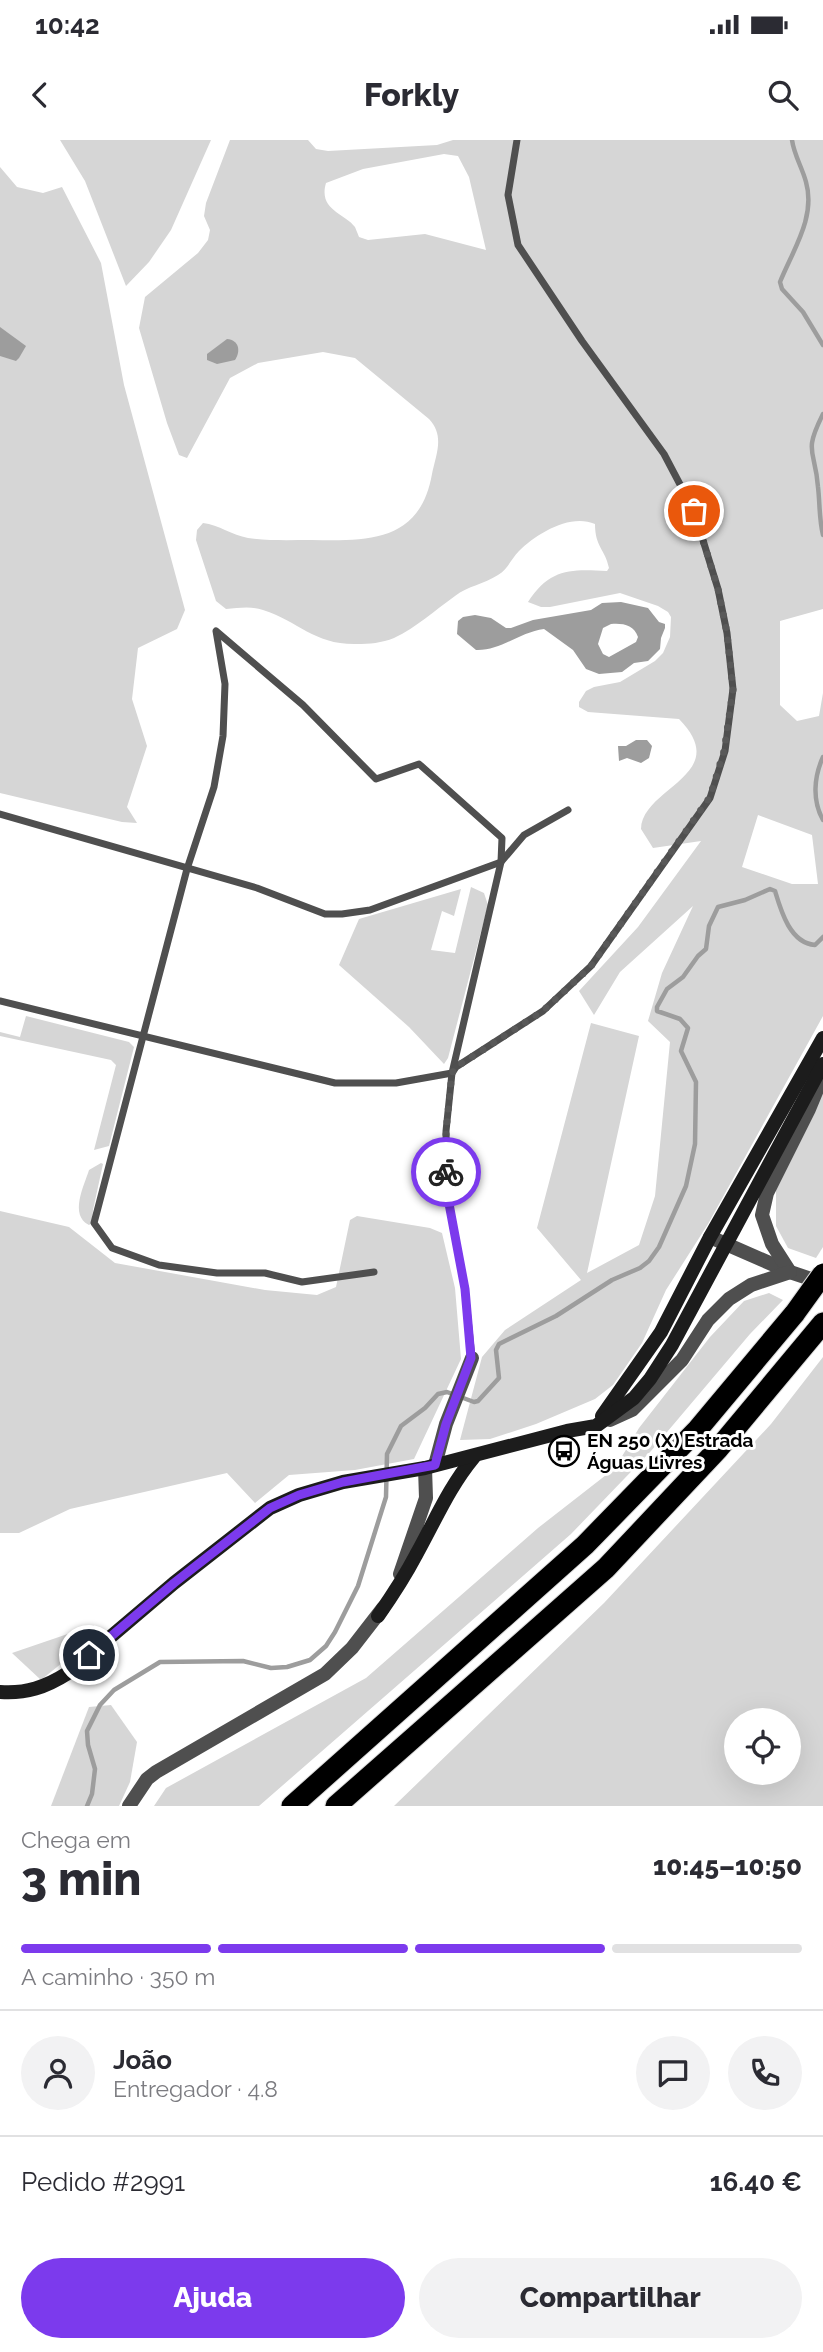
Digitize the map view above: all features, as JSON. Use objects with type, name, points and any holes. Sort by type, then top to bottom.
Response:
[{"type":"highway","points":[[292,1806],[585,1545],[698,1429],[795,1313],[823,1274]]},
{"type":"highway","points":[[336,1806],[606,1568],[718,1449],[821,1326]]},
{"type":"main road","points":[[596,1426],[660,1332],[710,1237],[823,1038]]},
{"type":"main road","points":[[0,1692],[17,1693],[49,1685],[68,1673],[174,1583],[270,1508],[321,1489],[474,1457],[567,1431],[596,1426],[634,1398],[672,1345],[823,1064]]},
{"type":"main road","points":[[378,1616],[405,1576],[448,1493],[474,1457]]},
{"type":"main road","points":[[434,1466],[448,1493]]},
{"type":"street","points":[[790,1272],[772,1244],[762,1215],[767,1193],[809,1109],[823,1073]]},
{"type":"street","points":[[710,1237],[790,1272],[823,1283]]},
{"type":"street","points":[[596,1426],[632,1410],[682,1360],[708,1320],[729,1299],[751,1285],[790,1272]]},
{"type":"street","points":[[129,1806],[147,1779],[156,1772],[325,1674],[352,1648],[378,1616],[399,1577],[415,1535],[452,1409],[471,1358]]},
{"type":"lane","points":[[0,1001],[335,1083],[396,1083],[452,1073],[456,1067],[543,1011],[591,966],[710,797],[724,751],[733,690],[727,633],[718,589],[694,511],[664,454],[582,341],[519,245],[508,195],[517,140]]},
{"type":"lane","points":[[374,1272],[302,1282],[265,1273],[217,1273],[159,1265],[112,1248],[94,1223],[187,869],[214,787],[223,736],[225,684],[216,631],[303,705],[376,779],[419,764],[502,838],[501,862],[452,1073],[446,1131],[447,1193],[465,1289],[471,1358]]},
{"type":"lane","points":[[0,814],[257,888],[325,914],[342,915],[370,909],[501,862],[524,835],[568,810]]},
{"type":"shaded area","points":[[60,140],[211,140],[171,230],[149,262],[126,286],[85,181]]},
{"type":"shaded area","points":[[230,140],[308,140],[316,149],[328,151],[437,145],[453,140],[823,140],[823,609],[780,621],[780,705],[797,721],[819,716],[823,693],[823,1016],[708,1224],[666,1290],[642,1343],[613,1385],[595,1399],[536,1424],[490,1439],[460,1440],[482,1357],[505,1330],[581,1280],[537,1228],[591,1023],[639,1036],[587,1273],[639,1245],[655,1196],[670,1042],[648,1021],[662,973],[693,906],[620,972],[594,1015],[579,991],[638,927],[701,841],[653,848],[641,829],[645,815],[655,802],[681,779],[691,767],[696,754],[693,738],[679,719],[588,712],[579,707],[579,702],[586,691],[620,682],[655,661],[663,653],[670,637],[671,617],[658,606],[620,593],[550,607],[528,602],[545,583],[562,573],[607,571],[609,568],[598,543],[595,524],[585,521],[564,523],[544,532],[519,551],[498,575],[460,593],[402,634],[380,642],[357,644],[329,641],[263,610],[226,609],[216,601],[196,540],[197,530],[203,523],[242,537],[264,540],[353,540],[389,533],[404,525],[416,513],[426,496],[438,439],[429,419],[355,358],[323,352],[258,363],[230,378],[187,458],[179,455],[139,328],[145,297],[198,253],[208,240],[210,230],[204,216],[206,203]],"holes":[[[444,154],[458,156],[469,177],[486,250],[425,234],[368,240],[359,237],[351,222],[334,210],[326,199],[326,183],[363,169]],[[758,815],[812,835],[818,884],[792,884],[742,867]]]},
{"type":"shaded area","points":[[0,167],[17,187],[43,193],[62,187],[101,263],[124,385],[185,610],[177,629],[138,648],[132,699],[147,746],[127,807],[137,823],[122,822],[0,793]]},
{"type":"shaded area","points":[[0,327],[26,346],[16,361],[0,356]]},
{"type":"shaded area","points":[[227,339],[238,346],[235,360],[217,364],[207,360],[207,354]]},
{"type":"shaded area","points":[[621,602],[648,608],[659,622],[665,624],[660,649],[648,661],[634,663],[622,672],[599,674],[586,669],[573,650],[544,629],[485,650],[476,650],[457,634],[458,621],[463,617],[475,615],[491,618],[506,628],[511,628],[533,620],[591,610],[602,603]],"holes":[[[611,624],[631,627],[638,637],[636,642],[609,657],[603,654],[598,644],[603,628]]]},
{"type":"shaded area","points":[[636,740],[647,740],[652,746],[649,758],[641,763],[627,758],[619,761],[618,746],[626,746]]},
{"type":"shaded area","points":[[471,887],[484,893],[488,905],[448,1058],[444,1064],[409,1027],[339,965],[359,919],[461,889],[454,916],[442,911],[431,950],[455,953]]},
{"type":"shaded area","points":[[26,1016],[129,1042],[134,1047],[109,1146],[94,1150],[116,1065],[111,1060],[0,1036],[0,1032],[20,1037]]},
{"type":"shaded area","points":[[823,1089],[823,1247],[816,1258],[788,1248],[776,1226],[776,1188]]},
{"type":"shaded area","points":[[103,1164],[92,1223],[89,1225],[80,1214],[80,1200],[89,1170]]},
{"type":"shaded area","points":[[0,1211],[69,1227],[115,1263],[265,1290],[317,1295],[336,1287],[350,1220],[357,1216],[430,1228],[442,1233],[455,1288],[461,1359],[414,1459],[355,1470],[289,1475],[255,1503],[227,1473],[70,1509],[19,1533],[0,1533]]},
{"type":"shaded area","points":[[769,1293],[783,1300],[750,1334],[651,1451],[571,1534],[259,1806],[154,1806],[166,1788],[366,1678],[538,1528],[615,1468],[639,1428],[710,1337],[744,1301]]},
{"type":"shaded area","points":[[823,1357],[823,1806],[394,1806],[604,1603],[771,1424]]},
{"type":"shaded area","points":[[94,1625],[89,1641],[41,1680],[12,1653]]},
{"type":"shaded area","points":[[111,1705],[137,1742],[130,1782],[119,1806],[51,1806],[89,1707]]},
{"type":"waterway","points":[[792,140],[806,182],[808,208],[802,233],[780,282],[782,289],[803,312],[823,345]]},
{"type":"waterway","points":[[823,414],[812,444],[823,535]]},
{"type":"waterway","points":[[823,757],[816,788],[817,805],[823,820]]},
{"type":"waterway","points":[[87,1806],[92,1794],[95,1769],[87,1731],[100,1705],[114,1690],[160,1662],[243,1661],[271,1668],[287,1667],[310,1660],[326,1646],[358,1586],[386,1497],[387,1454],[401,1426],[438,1394],[447,1392],[478,1401],[499,1378],[496,1350],[499,1344],[556,1316],[612,1280],[640,1268],[659,1247],[686,1186],[695,1144],[696,1082],[681,1051],[688,1028],[680,1019],[657,1011],[657,1007],[667,989],[683,977],[706,949],[709,926],[718,907],[745,900],[770,889],[775,891],[788,925],[799,939],[815,945],[823,937]]},
{"type":"way so far","points":[[446,1172],[446,1131],[452,1073],[456,1067],[543,1011],[591,966],[710,797],[724,751],[733,690],[727,633],[718,589],[694,511]]},
{"type":"place","name":"EN 250 (X) Estrada Águas Livres","points":[[564,1451]]},
{"type":"route","points":[[89,1655],[174,1583],[270,1508],[299,1495],[343,1482],[435,1465],[446,1424],[471,1358],[465,1289],[447,1193],[446,1172]]}]
